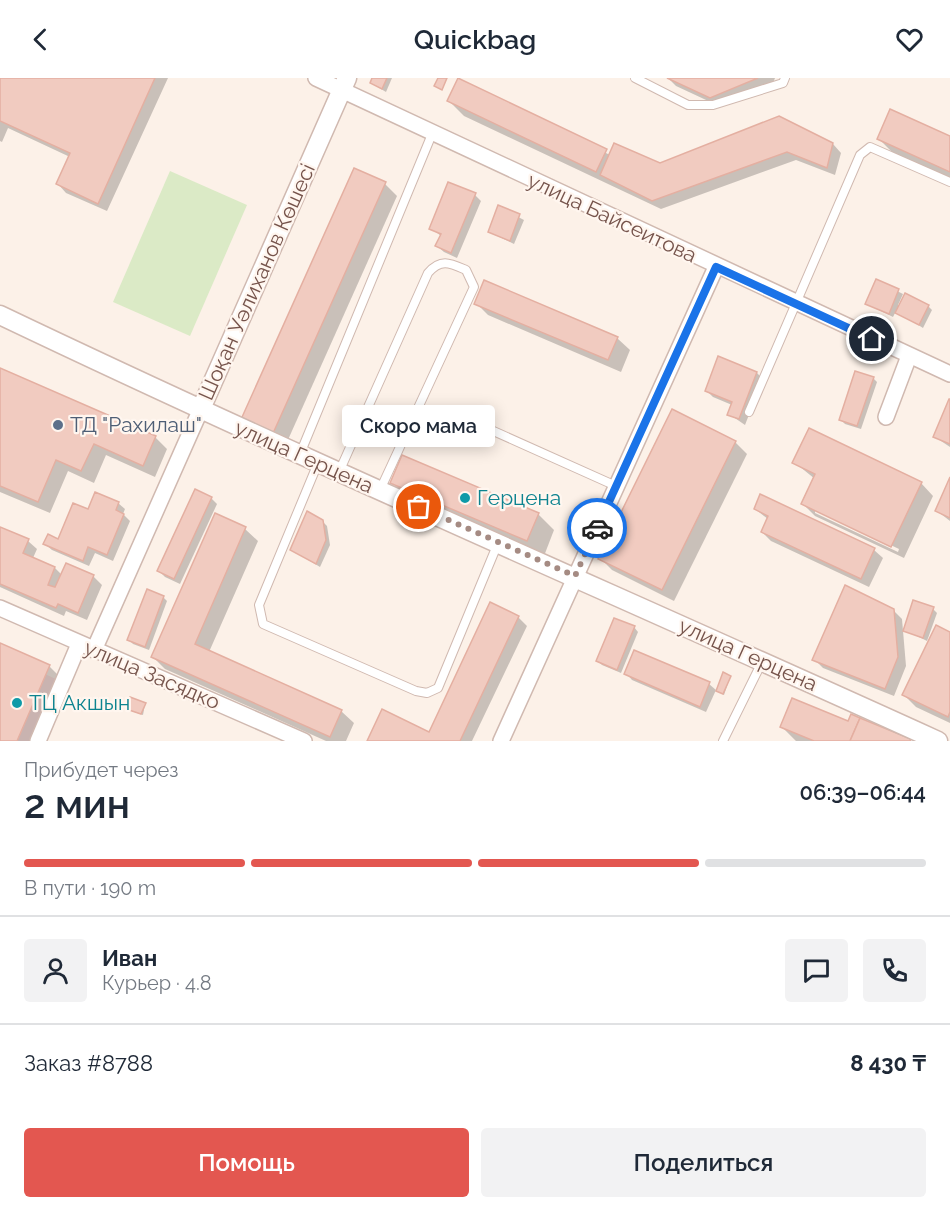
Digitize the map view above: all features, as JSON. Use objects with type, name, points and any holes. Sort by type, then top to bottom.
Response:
[{"type":"street","name":"улица Байсеитова","points":[[316,78],[344,84],[432,134],[909,357],[950,374]]},
{"type":"street","name":"Шоқан Уәлиханов Көшесі","points":[[94,650],[344,84]]},
{"type":"street","points":[[501,741],[716,267]]},
{"type":"street","name":"улица Герцена","points":[[0,315],[200,411],[575,576],[938,741]]},
{"type":"street","points":[[886,417],[909,357]]},
{"type":"street","name":"улица Засядко","points":[[0,608],[304,741]]},
{"type":"street","points":[[38,741],[79,644]]},
{"type":"lane","points":[[635,78],[688,105],[713,105],[783,83],[785,78]]},
{"type":"lane","points":[[300,455],[432,134]]},
{"type":"lane","points":[[748,412],[860,155],[870,147],[950,182]]},
{"type":"lane","points":[[339,472],[428,273],[436,264],[447,261],[466,270],[474,287],[380,490]]},
{"type":"lane","points":[[480,425],[616,486]]},
{"type":"lane","points":[[318,463],[259,605],[263,624],[405,687],[427,693],[438,688],[499,543]]},
{"type":"lane","points":[[723,741],[762,661]]},
{"type":"shaded area","name":"ТЦ Акшын","points":[[0,654],[56,679],[29,741],[0,741]]},
{"type":"green space","points":[[170,171],[247,205],[190,336],[113,302]]},
{"type":"building","points":[[0,78],[155,78],[98,204],[56,184],[70,153],[0,121]]},
{"type":"building","points":[[372,78],[387,78],[382,89],[370,83]]},
{"type":"building","points":[[438,78],[447,78],[442,90],[434,86]]},
{"type":"building","points":[[458,78],[607,149],[596,172],[447,101]]},
{"type":"building","points":[[667,78],[758,78],[710,98]]},
{"type":"building","points":[[890,109],[950,136],[950,172],[877,139]]},
{"type":"building","points":[[779,116],[833,143],[827,168],[787,152],[652,201],[600,175],[614,143],[660,163]]},
{"type":"building","points":[[354,168],[386,182],[270,440],[238,426]]},
{"type":"building","points":[[448,182],[476,193],[451,253],[435,246],[441,234],[429,229]]},
{"type":"building","points":[[498,205],[520,214],[510,241],[488,232]]},
{"type":"building","points":[[876,279],[899,289],[889,314],[865,304]]},
{"type":"building","points":[[484,280],[618,337],[608,360],[474,304]]},
{"type":"building","points":[[905,293],[929,305],[919,325],[895,313]]},
{"type":"building","points":[[718,356],[757,372],[739,419],[727,415],[732,402],[705,391]]},
{"type":"building","points":[[0,368],[156,436],[143,466],[94,444],[81,471],[56,460],[38,502],[0,486]]},
{"type":"building","points":[[855,371],[874,377],[857,426],[839,420]]},
{"type":"building","points":[[950,399],[950,444],[933,437]]},
{"type":"building","points":[[672,409],[736,441],[662,590],[598,559]]},
{"type":"building","points":[[809,428],[922,482],[891,547],[801,504],[815,474],[792,463]]},
{"type":"building","name":"Герцена","points":[[402,455],[539,513],[527,541],[390,483]]},
{"type":"building","points":[[950,477],[950,518],[935,511]]},
{"type":"building","points":[[195,489],[212,497],[174,579],[157,571]]},
{"type":"building","points":[[95,492],[119,502],[116,510],[124,514],[107,555],[88,547],[83,561],[43,544],[48,534],[58,539],[73,503],[88,509]]},
{"type":"building","points":[[760,494],[875,548],[861,579],[761,532],[768,516],[754,509]]},
{"type":"building","points":[[307,511],[323,520],[326,540],[316,564],[290,550]]},
{"type":"building","points":[[215,513],[246,527],[195,644],[342,710],[330,737],[151,657]]},
{"type":"building","points":[[0,527],[29,539],[23,553],[55,567],[48,585],[55,587],[66,563],[94,575],[78,613],[58,604],[56,608],[0,584]]},
{"type":"building","points":[[845,585],[894,609],[898,657],[885,689],[812,660]]},
{"type":"building","points":[[147,589],[164,596],[145,647],[127,640]]},
{"type":"building","points":[[913,600],[934,607],[923,638],[903,631]]},
{"type":"building","points":[[490,602],[519,616],[460,741],[367,741],[382,709],[429,732]]},
{"type":"building","points":[[614,618],[635,626],[617,670],[596,661]]},
{"type":"building","points":[[936,625],[950,632],[950,712],[948,717],[902,695]]},
{"type":"building","name":"ТЦ Акшын","points":[[0,643],[50,665],[17,741],[0,741]]},
{"type":"building","points":[[634,650],[710,682],[700,707],[624,674]]},
{"type":"building","points":[[723,672],[731,676],[723,694],[716,691]]},
{"type":"building","points":[[130,697],[146,703],[141,714],[126,709]]},
{"type":"building","points":[[792,698],[848,721],[851,714],[860,718],[850,741],[814,741],[780,727]]},
{"type":"building","points":[[860,718],[911,739],[910,741],[850,741]]},
{"type":"way so far","points":[[419,507],[575,576],[597,528]]},
{"type":"place","name":"ТД \"Рахилаш\"","points":[[58,425]]},
{"type":"place","name":"Герцена","points":[[465,498]]},
{"type":"place","name":"Скоро мама","points":[[419,507]]},
{"type":"place","name":"ТЦ Акшын","points":[[17,703]]},
{"type":"route","points":[[597,528],[716,267],[872,339]]}]
